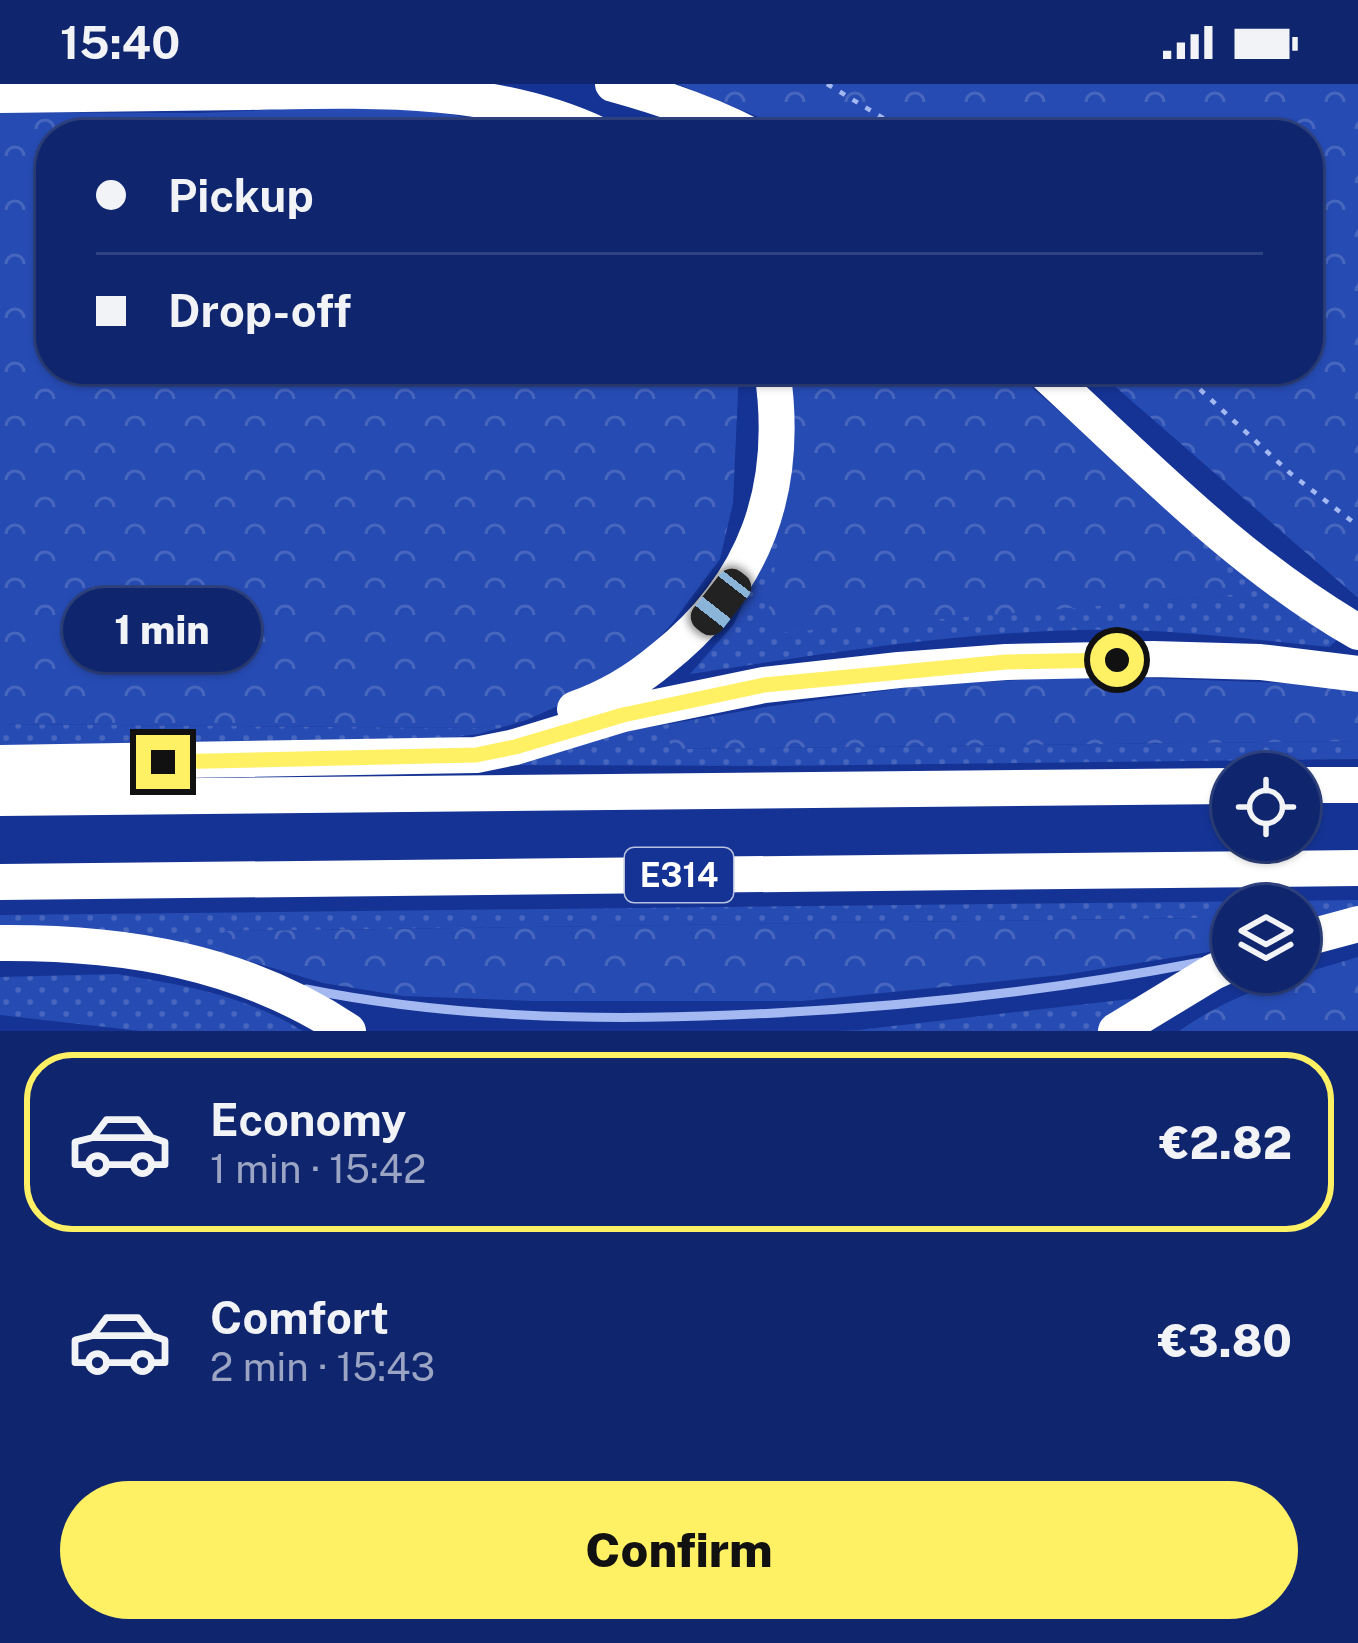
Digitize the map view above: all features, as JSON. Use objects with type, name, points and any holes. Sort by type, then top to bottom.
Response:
[{"type":"highway","points":[[613,84],[718,120]]},
{"type":"highway","points":[[0,95],[397,92],[501,104],[562,120]]},
{"type":"highway","points":[[403,758],[478,741],[589,704],[654,666],[705,622],[744,565],[764,514],[776,461],[773,384]]},
{"type":"highway","points":[[1057,384],[1226,539],[1310,604],[1358,632]]},
{"type":"highway","points":[[0,763],[476,755],[623,715],[764,685],[1006,662],[1260,662],[1358,674]]},
{"type":"highway","points":[[1320,785],[1358,785]]},
{"type":"highway","points":[[0,798],[1212,786]]},
{"type":"highway","name":"E314","points":[[0,881],[1358,868]]},
{"type":"highway","points":[[1320,934],[1358,924]]},
{"type":"highway","points":[[0,943],[48,942],[154,952],[242,976],[316,1010],[348,1031]]},
{"type":"highway","points":[[1116,1031],[1212,973]]},
{"type":"lane","points":[[242,976],[361,1000],[507,1015],[646,1018],[816,1012],[975,998],[1212,963]]},
{"type":"path","points":[[827,84],[886,120]]},
{"type":"path","points":[[1194,384],[1290,472],[1358,526]]},
{"type":"green space","points":[[678,84],[1358,84],[1358,598],[1112,384],[1323,384],[1323,120],[766,120]]},
{"type":"green space","points":[[391,104],[482,120],[36,120],[36,384],[738,384],[733,503],[720,559],[670,626],[639,658],[592,691],[524,721],[475,728],[0,724],[0,112],[201,113]]},
{"type":"green space","points":[[786,384],[1028,384],[1166,505],[1237,594],[765,634],[788,480]]},
{"type":"green space","points":[[788,480],[766,633],[1236,594],[1166,505],[1337,640],[1329,647],[1144,631],[1033,632],[886,646],[690,674],[734,624],[760,566]]},
{"type":"green space","points":[[1091,676],[1314,684],[1358,691],[1358,741],[670,749],[669,724],[765,707],[926,685]]},
{"type":"green space","points":[[524,721],[479,734],[415,742],[0,749],[0,724],[475,728]]},
{"type":"green space","points":[[669,724],[671,749],[1358,741],[1358,759],[1320,759],[1320,753],[1212,753],[1212,761],[510,765],[599,736]]},
{"type":"green space","points":[[1320,900],[1358,900],[1358,916],[1320,926]]},
{"type":"green space","points":[[1212,902],[1212,931],[1200,918],[227,931],[225,954],[0,929],[0,915]]},
{"type":"green space","points":[[1200,918],[1212,922],[1212,952],[1062,975],[802,1001],[534,1001],[403,996],[323,983],[225,954],[226,931]]},
{"type":"green space","points":[[1358,957],[1358,1031],[1179,1031],[1250,993],[1320,993],[1320,968]]},
{"type":"green space","points":[[117,974],[236,1000],[303,1031],[140,1031],[0,1015],[0,977]]},
{"type":"green space","points":[[1139,998],[1098,1031],[836,1031],[858,1030]]},
{"type":"route","points":[[163,762],[476,755],[589,723],[764,685],[1006,662],[1117,660]]}]
